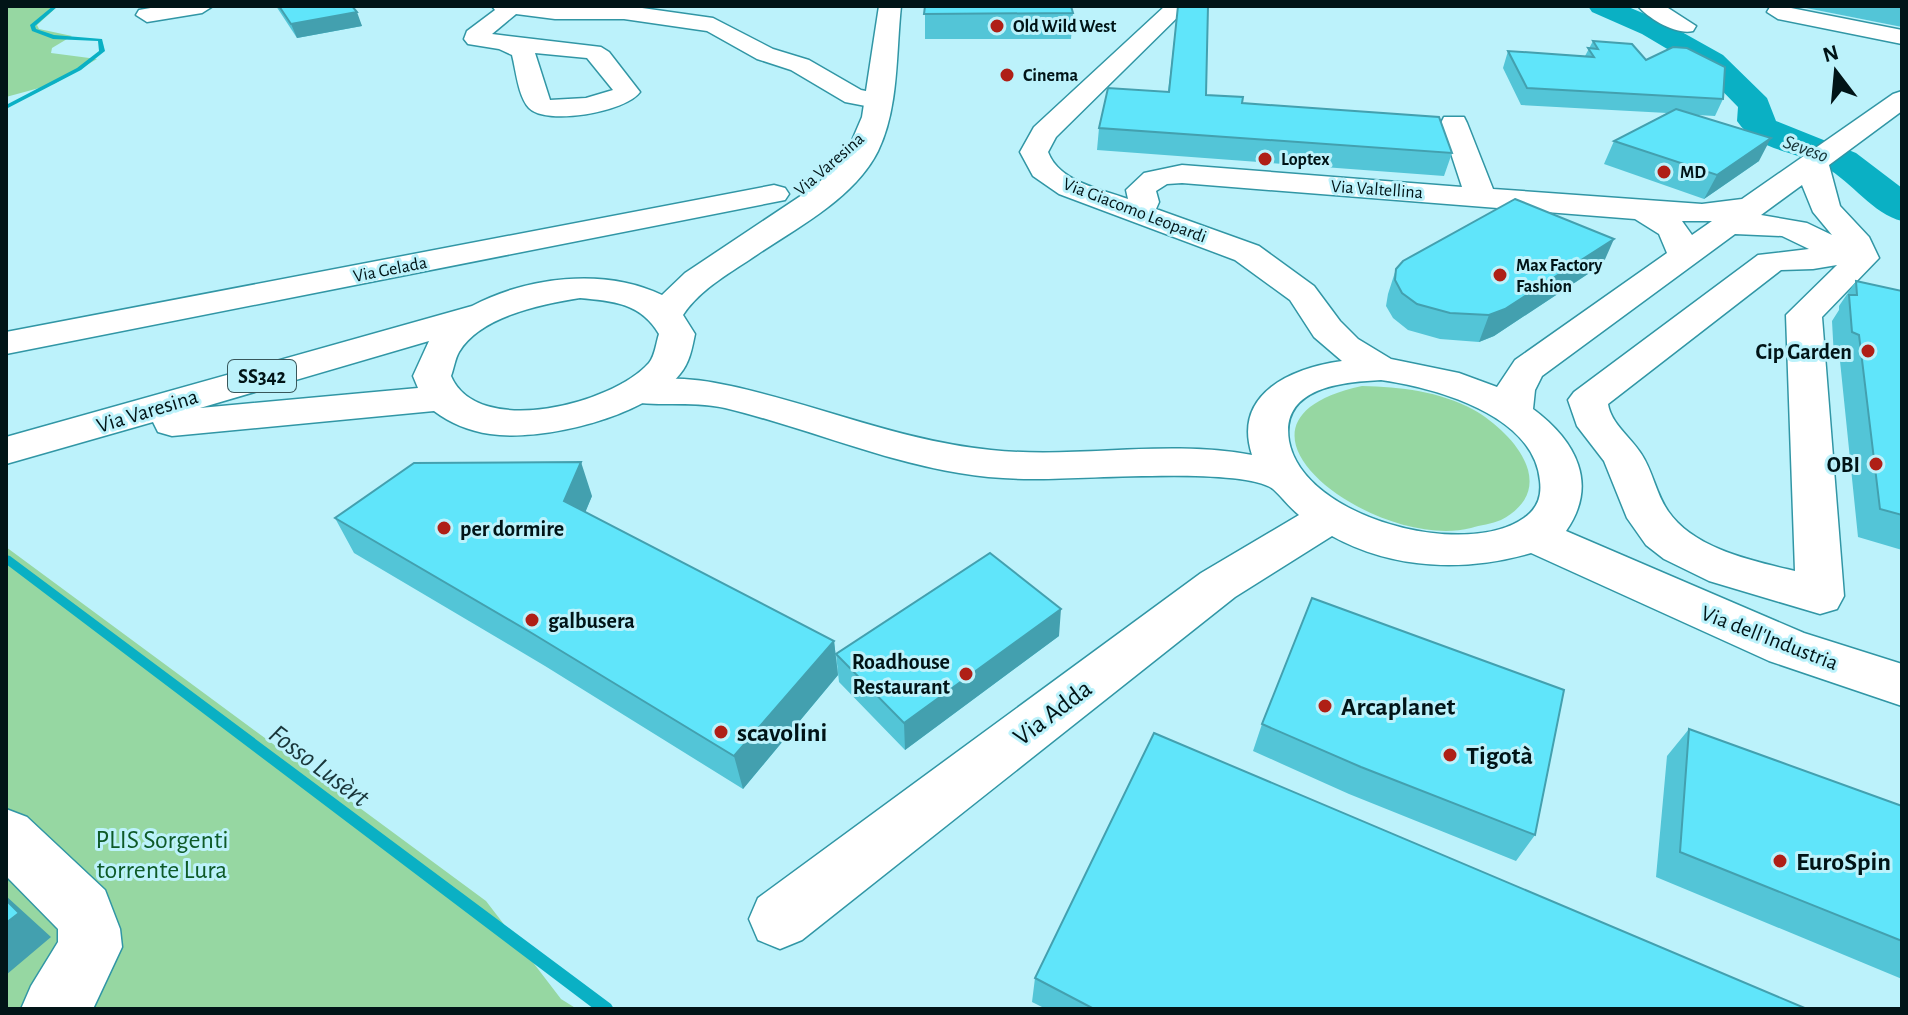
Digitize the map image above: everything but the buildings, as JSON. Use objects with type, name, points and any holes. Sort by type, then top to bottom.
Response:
[{"type":"street","points":[[147,15],[202,6]]},
{"type":"street","name":"Via Varesina","points":[[667,313],[687,287],[803,208],[844,175],[863,153],[874,113],[890,6]]},
{"type":"street","name":"Via Giacomo Leopardi","points":[[1178,6],[1044,133],[1034,152],[1037,164],[1047,176],[1070,188],[1247,253],[1302,293],[1327,329],[1345,347],[1381,369]]},
{"type":"street","points":[[1649,6],[1685,26]]},
{"type":"street","points":[[508,44],[483,42],[475,36],[506,7],[626,9],[713,25],[765,54],[800,65],[854,97],[874,113]]},
{"type":"street","points":[[1778,12],[1902,37]]},
{"type":"street","points":[[1514,414],[1512,398],[1516,385],[1528,368],[1902,99]]},
{"type":"street","points":[[1032,108],[1060,116]]},
{"type":"street","points":[[1872,119],[1902,110]]},
{"type":"street","name":"Via Varesina","points":[[620,292],[751,225],[809,183],[874,113]]},
{"type":"street","points":[[1454,123],[1481,197]]},
{"type":"street","name":"Via Valtellina","points":[[1139,213],[1144,202],[1141,190],[1145,184],[1154,179],[1182,174],[1738,216],[1809,235],[1832,251],[1828,257],[1819,260],[1784,258],[1770,262],[1588,400],[1589,416],[1623,458],[1649,519],[1672,543],[1703,560],[1820,596],[1804,315],[1863,258],[1860,243],[1827,211],[1815,180],[1824,153]]},
{"type":"street","name":"Via Gelada","points":[[6,343],[774,194]]},
{"type":"street","points":[[1642,210],[1675,229],[1681,237],[1684,255]]},
{"type":"street","name":"SS342","points":[[442,398],[432,376],[445,343],[482,314],[548,292],[580,288],[620,292],[645,299],[667,313]]},
{"type":"street","points":[[442,398],[466,414],[512,424],[566,418],[636,392],[667,367],[677,334],[667,313]]},
{"type":"street","name":"Via Varesina","points":[[25,446],[482,314]]},
{"type":"street","points":[[1324,376],[1329,347],[1327,329]]},
{"type":"street","points":[[667,367],[708,393]]},
{"type":"street","points":[[1440,379],[1491,399],[1514,414],[1539,435],[1554,456],[1562,476],[1547,518],[1506,546],[1474,551],[1437,550],[1386,540],[1331,516],[1304,497],[1284,477],[1272,457],[1269,421],[1277,404],[1292,389],[1324,376],[1381,369],[1440,379],[1495,377],[1528,368]]},
{"type":"street","points":[[636,392],[708,393],[937,453],[989,463],[1070,467],[1182,461],[1244,467],[1284,477]]},
{"type":"street","name":"Via Varesina","points":[[25,446],[156,424],[442,398]]},
{"type":"street","points":[[1182,461],[1259,444],[1268,437]]},
{"type":"street","name":"Via Adda","points":[[780,919],[1218,585],[1331,516]]},
{"type":"street","name":"Via dell'Industria","points":[[1547,518],[1641,582],[1787,647],[1902,685]]},
{"type":"street","points":[[6,836],[83,911],[89,929],[90,947],[54,1009]]},
{"type":"green space","points":[[6,6],[58,6],[37,25],[39,29],[72,36],[52,48],[51,53],[97,59],[54,84],[6,97]]},
{"type":"green space","points":[[1362,386],[1433,394],[1474,410],[1489,420],[1516,446],[1525,462],[1529,477],[1528,493],[1519,507],[1494,523],[1433,530],[1391,521],[1351,503],[1319,480],[1299,453],[1296,427],[1315,403]]},
{"type":"green space","name":"PLIS Sorgenti torrente Lura","points":[[6,547],[486,901],[561,999],[577,1009],[6,1009]]},
{"type":"waterway","name":"Fosso Lusèrt","points":[[6,107],[79,69],[102,51],[100,40],[53,37],[34,30],[32,26],[56,6]]},
{"type":"waterway","name":"Seveso","points":[[1602,6],[1653,28],[1712,62],[1755,105],[1755,121],[1763,129],[1843,161],[1902,209]]},
{"type":"waterway","name":"Fosso Lusèrt","points":[[6,559],[606,1009]]},
{"type":"place","name":"Old Wild West","points":[[997,26]]},
{"type":"place","name":"Cinema","points":[[1007,75]]},
{"type":"place","name":"Loptex","points":[[1265,159]]},
{"type":"place","name":"MD","points":[[1664,172]]},
{"type":"place","name":"Max Factory Fashion","points":[[1500,275]]},
{"type":"place","name":"Cip Garden","points":[[1868,351]]},
{"type":"place","name":"OBI","points":[[1876,464]]},
{"type":"place","name":"per dormire","points":[[444,528]]},
{"type":"place","name":"galbusera","points":[[532,620]]},
{"type":"place","name":"Roadhouse Restaurant","points":[[966,674]]},
{"type":"place","name":"Arcaplanet","points":[[1325,706]]},
{"type":"place","name":"scavolini","points":[[721,732]]},
{"type":"place","name":"Tigotà","points":[[1450,755]]},
{"type":"place","name":"EuroSpin","points":[[1780,861]]}]
